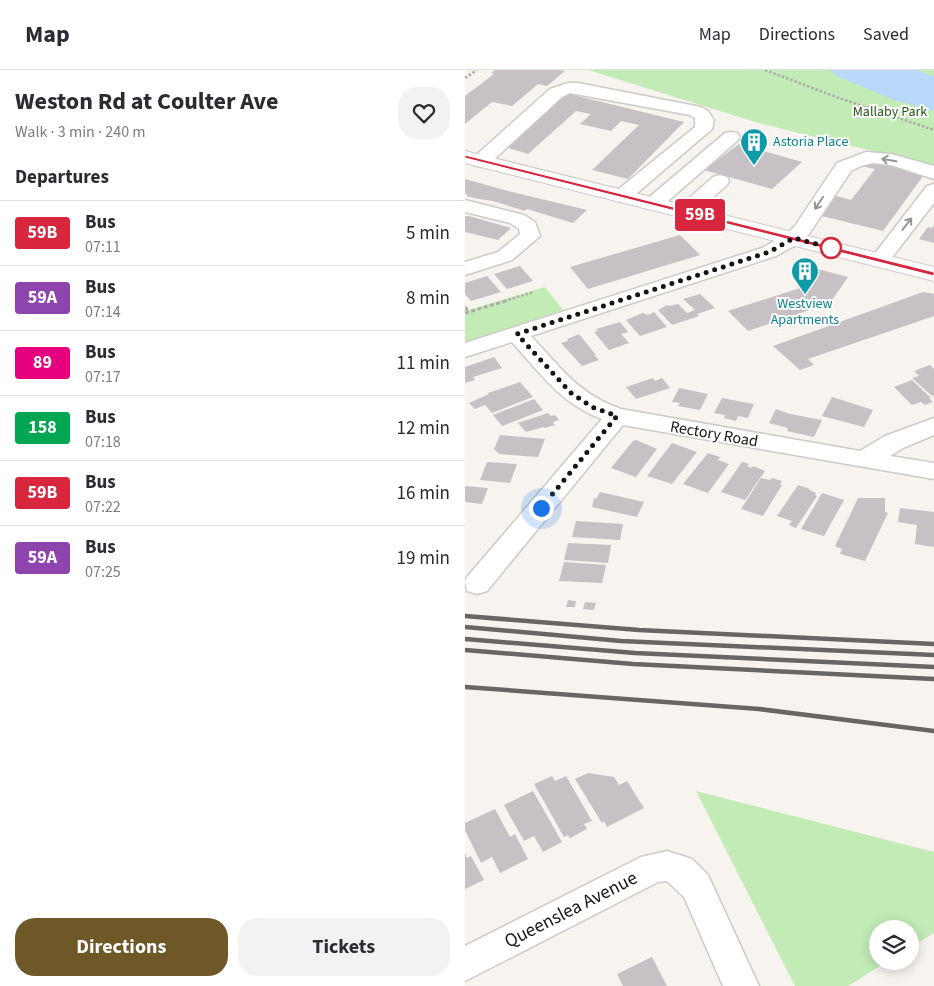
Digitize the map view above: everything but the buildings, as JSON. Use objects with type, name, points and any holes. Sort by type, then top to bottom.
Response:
[{"type":"main road","points":[[473,159],[934,274]]},
{"type":"street","points":[[473,159],[556,93],[568,88],[695,111],[702,115],[705,120],[703,129],[623,196]]},
{"type":"street","points":[[654,203],[731,137]]},
{"type":"street","points":[[465,350],[769,252],[794,238],[844,167],[854,162],[865,158],[889,160],[923,168],[934,174]]},
{"type":"street","points":[[685,211],[720,181]]},
{"type":"street","points":[[880,260],[934,190]]},
{"type":"street","points":[[465,206],[517,219],[528,226],[530,236],[505,256],[465,269]]},
{"type":"street","name":"Rectory Road","points":[[517,334],[571,393],[592,407],[617,416],[934,471]]},
{"type":"street","points":[[477,584],[617,416]]},
{"type":"street","points":[[864,460],[894,442],[934,426]]},
{"type":"street","name":"Queenslea Avenue","points":[[465,964],[653,868],[667,866],[680,870],[696,886],[741,986]]},
{"type":"path","points":[[465,78],[477,70]]},
{"type":"path","points":[[765,70],[839,98],[934,130]]},
{"type":"path","points":[[465,307],[467,313],[534,292]]},
{"type":"green space","name":"Mallaby Park","points":[[588,70],[934,70],[934,166],[762,124]]},
{"type":"green space","points":[[545,287],[563,310],[465,343],[465,311]]},
{"type":"green space","points":[[696,791],[934,852],[934,933],[919,942],[919,920],[869,920],[869,970],[874,970],[848,986],[795,986]]},
{"type":"water","points":[[830,70],[917,70],[934,77],[934,111],[894,100],[837,76]]},
{"type":"railway","points":[[465,616],[639,630],[934,644]]},
{"type":"railway","points":[[465,627],[621,641],[934,655]]},
{"type":"railway","points":[[465,639],[635,653],[934,667]]},
{"type":"railway","points":[[465,650],[633,664],[934,679]]},
{"type":"railway","points":[[465,687],[759,709],[934,731]]},
{"type":"bus line","name":"59B","points":[[465,157],[934,274]]},
{"type":"place","name":"Astoria Place","points":[[754,166]]},
{"type":"place","name":"Westview Apartments","points":[[805,295]]},
{"type":"route","points":[[541,508],[617,416],[592,407],[571,393],[517,334],[769,252],[794,238],[831,248]]}]
